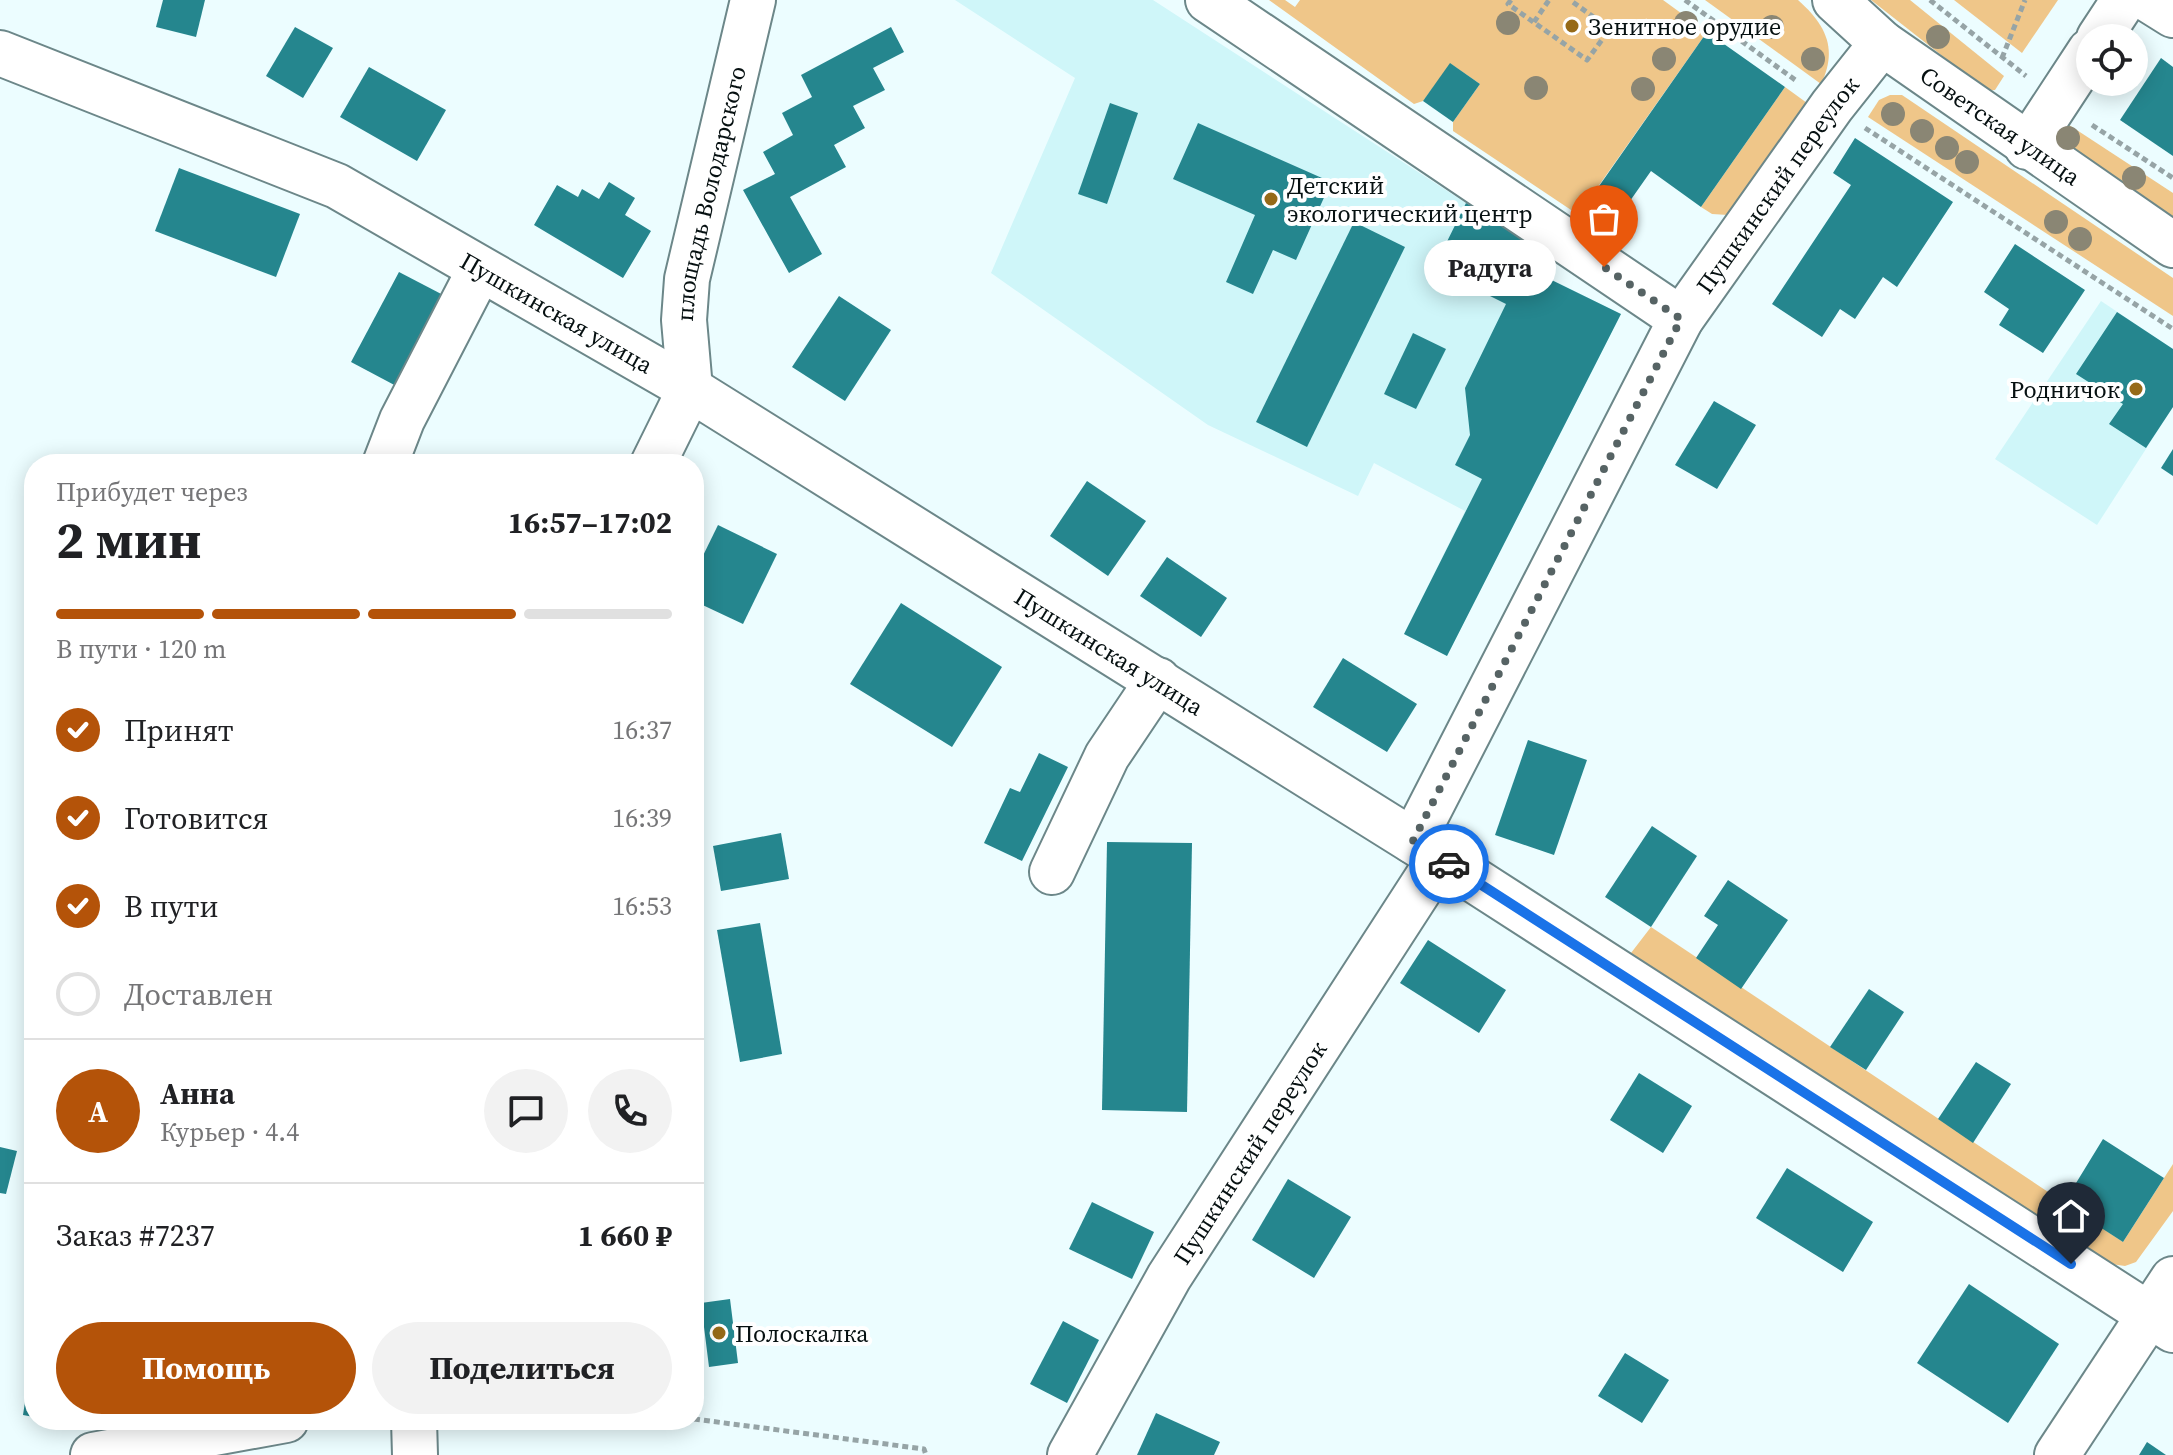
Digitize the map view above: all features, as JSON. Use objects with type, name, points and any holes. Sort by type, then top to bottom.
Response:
[{"type":"street","name":"площадь Володарского","points":[[690,389],[684,320],[687,279],[753,0]]},
{"type":"street","points":[[1208,0],[1681,319]]},
{"type":"street","name":"Советская улица","points":[[1835,0],[1882,43],[2027,147],[2173,245]]},
{"type":"street","points":[[2108,24],[2124,0]]},
{"type":"street","points":[[2149,0],[2173,15]]},
{"type":"street","name":"Пушкинский переулок","points":[[1070,1455],[1169,1277],[1427,850],[1681,319],[1832,106],[1882,43]]},
{"type":"street","name":"Пушкинская улица","points":[[0,53],[337,186],[479,271],[690,389],[2165,1308]]},
{"type":"street","points":[[2027,147],[2076,72]]},
{"type":"street","points":[[389,454],[402,420],[479,271]]},
{"type":"street","points":[[658,454],[690,389]]},
{"type":"street","points":[[1052,872],[1107,756],[1158,680]]},
{"type":"street","points":[[2057,1455],[2165,1308]]},
{"type":"street","points":[[93,1455],[231,1430]]},
{"type":"street","points":[[414,1430],[415,1455]]},
{"type":"path","points":[[1511,0],[1508,4],[1587,60],[1610,29],[1570,0]]},
{"type":"path","points":[[1534,22],[1549,0]]},
{"type":"path","points":[[1685,0],[1832,106],[2173,329]]},
{"type":"path","points":[[2002,58],[2025,0]]},
{"type":"path","points":[[704,1420],[924,1449],[926,1455]]},
{"type":"shaded area","points":[[955,0],[1153,0],[1466,203],[1539,239],[1526,267],[1621,314],[1447,656],[1404,634],[1465,511],[1374,463],[1358,496],[1208,425],[991,273],[1075,78]]},
{"type":"shaded area","points":[[1269,0],[1285,0],[1295,7],[1300,0],[1663,0],[1707,32],[1590,198],[1618,218],[1609,228],[1601,230],[1453,131],[1453,122],[1480,84],[1451,64],[1423,101],[1414,104]]},
{"type":"shaded area","points":[[1705,0],[1798,0],[1816,19],[1826,38],[1829,60],[1821,84]]},
{"type":"shaded area","points":[[1871,0],[1910,0],[2004,76],[1995,90],[1987,91]]},
{"type":"shaded area","points":[[1954,0],[2058,0],[2022,53]]},
{"type":"shaded area","points":[[1785,87],[1807,103],[1735,208],[1728,215],[1712,214],[1701,207]]},
{"type":"shaded area","points":[[1890,95],[1902,95],[2173,278],[2173,316],[1868,117],[1879,100]]},
{"type":"shaded area","points":[[2063,121],[2173,193],[2173,219],[2051,139]]},
{"type":"shaded area","points":[[2101,301],[2173,349],[2173,407],[2097,525],[1995,459]]},
{"type":"shaded area","points":[[1651,927],[2123,1242],[2173,1164],[2173,1211],[2136,1262],[2125,1266],[2111,1264],[1631,953]]},
{"type":"building","points":[[163,0],[205,0],[196,37],[156,27]]},
{"type":"building","points":[[295,27],[333,48],[303,98],[266,76]]},
{"type":"building","points":[[891,27],[904,52],[873,68],[885,90],[853,106],[865,128],[834,145],[846,167],[790,197],[822,254],[789,273],[743,190],[775,174],[763,152],[793,135],[782,113],[812,97],[801,75]]},
{"type":"building","points":[[1707,32],[1785,87],[1701,207],[1651,171],[1618,218],[1590,199]]},
{"type":"building","points":[[2161,58],[2173,67],[2173,156],[2120,120],[2136,96],[2148,96],[2148,78]]},
{"type":"building","points":[[1450,63],[1480,84],[1453,122],[1423,101]]},
{"type":"building","points":[[369,67],[446,110],[417,161],[340,117]]},
{"type":"building","points":[[1110,103],[1138,113],[1107,204],[1078,194]]},
{"type":"building","name":"Детский экологический центр","points":[[1198,123],[1331,182],[1296,260],[1273,250],[1253,294],[1226,282],[1255,215],[1173,179]]},
{"type":"building","points":[[1855,138],[1953,202],[1897,287],[1883,277],[1855,319],[1840,309],[1822,337],[1772,304],[1851,185],[1833,173]]},
{"type":"building","points":[[179,168],[300,214],[276,277],[155,231]]},
{"type":"building","points":[[609,182],[635,198],[625,215],[651,231],[623,278],[534,225],[557,185],[578,197],[582,189],[599,199]]},
{"type":"building","points":[[1466,203],[1539,239],[1525,267],[1621,314],[1447,656],[1404,634],[1482,479],[1455,465],[1470,435],[1465,388],[1506,304],[1434,268]]},
{"type":"building","points":[[1354,222],[1405,247],[1307,447],[1256,422]]},
{"type":"building","points":[[2015,244],[2085,290],[2043,353],[1999,325],[2009,309],[1984,292]]},
{"type":"building","points":[[399,272],[447,297],[400,388],[351,362]]},
{"type":"building","points":[[839,296],[891,330],[845,401],[792,367]]},
{"type":"building","name":"Родничок","points":[[2117,312],[2173,349],[2173,407],[2146,448],[2109,424],[2123,404],[2076,374]]},
{"type":"building","points":[[1413,333],[1446,349],[1416,409],[1384,394]]},
{"type":"building","points":[[1714,401],[1756,425],[1717,489],[1675,465]]},
{"type":"building","points":[[2173,449],[2173,476],[2161,468]]},
{"type":"building","points":[[1087,481],[1146,521],[1108,576],[1050,536]]},
{"type":"building","points":[[718,525],[777,554],[743,624],[704,606],[704,554]]},
{"type":"building","points":[[1167,557],[1227,598],[1201,637],[1140,596]]},
{"type":"building","points":[[901,603],[1002,667],[952,747],[850,684]]},
{"type":"building","points":[[1343,658],[1417,704],[1387,752],[1313,707]]},
{"type":"building","points":[[1528,740],[1587,760],[1554,855],[1495,835]]},
{"type":"building","points":[[1039,753],[1068,767],[1022,861],[984,843],[1010,788],[1020,792]]},
{"type":"building","points":[[1652,826],[1697,856],[1651,927],[1605,897]]},
{"type":"building","points":[[781,833],[789,879],[721,891],[713,846]]},
{"type":"building","points":[[1107,842],[1192,843],[1187,1112],[1102,1110]]},
{"type":"building","points":[[1728,880],[1788,920],[1741,989],[1696,958],[1718,925],[1704,916]]},
{"type":"building","points":[[760,923],[782,1054],[740,1062],[717,930]]},
{"type":"building","points":[[1428,940],[1506,990],[1479,1033],[1400,983]]},
{"type":"building","points":[[1869,989],[1904,1012],[1866,1070],[1830,1047]]},
{"type":"building","points":[[1976,1062],[2011,1084],[1973,1143],[1938,1119]]},
{"type":"building","points":[[1639,1073],[1692,1106],[1663,1153],[1610,1120]]},
{"type":"building","points":[[2103,1139],[2164,1178],[2123,1242],[2089,1220],[2099,1204],[2073,1188]]},
{"type":"building","points":[[0,1147],[17,1151],[6,1194],[0,1193]]},
{"type":"building","points":[[1787,1168],[1873,1222],[1843,1272],[1756,1218]]},
{"type":"building","points":[[1288,1179],[1351,1217],[1314,1278],[1252,1240]]},
{"type":"building","points":[[1092,1202],[1154,1232],[1132,1279],[1069,1249]]},
{"type":"building","points":[[1969,1284],[2059,1344],[2008,1423],[1917,1363]]},
{"type":"building","name":"Полоскалка","points":[[730,1299],[738,1363],[709,1367],[704,1303]]},
{"type":"building","points":[[1063,1321],[1099,1340],[1067,1403],[1030,1384]]},
{"type":"building","points":[[1625,1353],[1669,1380],[1642,1423],[1598,1396]]},
{"type":"building","points":[[1156,1413],[1220,1442],[1214,1455],[1137,1455]]},
{"type":"building","points":[[2147,1442],[2166,1455],[2139,1455]]},
{"type":"way so far","points":[[1449,864],[1413,841],[1681,319],[1604,267]]},
{"type":"place","name":"Зенитное орудие","points":[[1572,26]]},
{"type":"place","name":"Детский экологический центр","points":[[1271,199]]},
{"type":"place","name":"Радуга","points":[[1604,267]]},
{"type":"place","name":"Родничок","points":[[2136,389]]},
{"type":"place","name":"Полоскалка","points":[[719,1333]]},
{"type":"route","points":[[1449,864],[2071,1264]]}]
